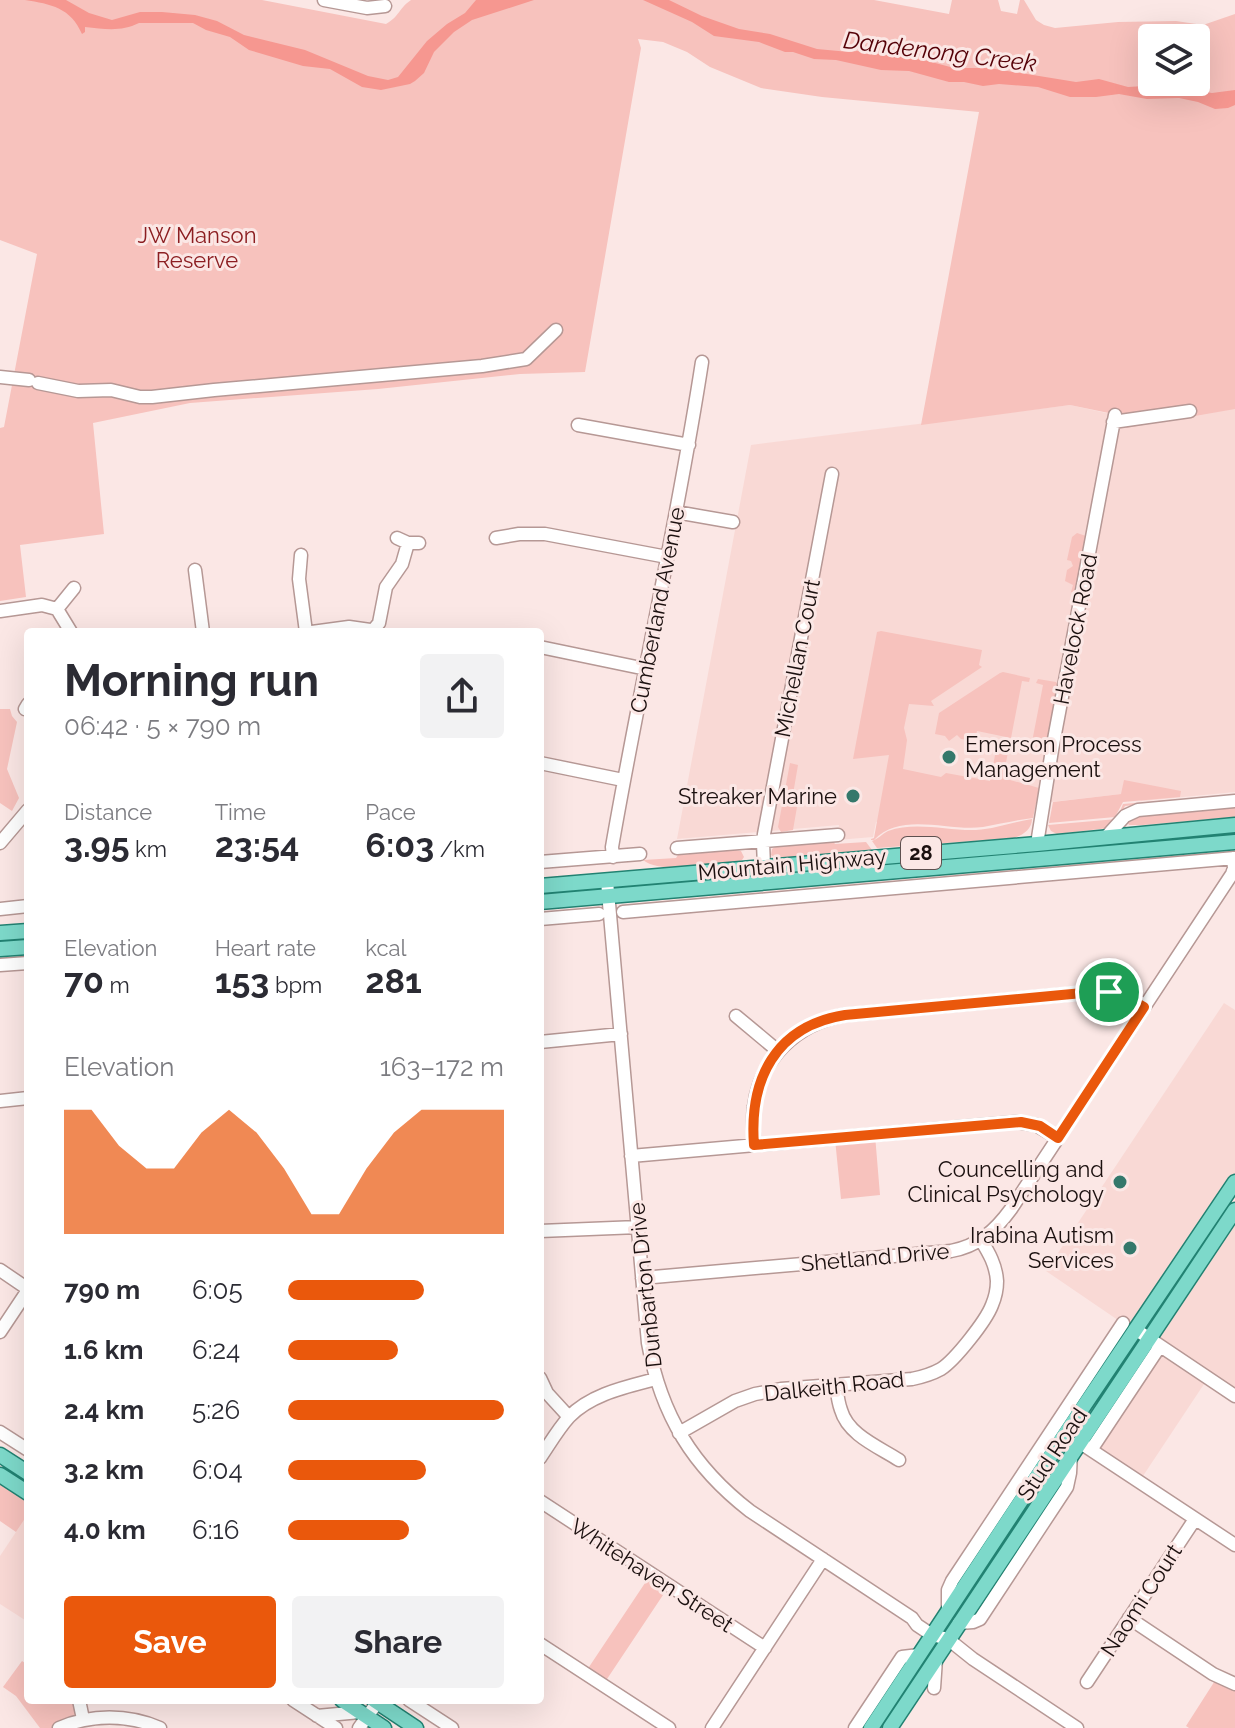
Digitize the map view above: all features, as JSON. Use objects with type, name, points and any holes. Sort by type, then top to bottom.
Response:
[{"type":"main road","name":"Mountain Highway","points":[[544,886],[608,888],[761,883],[1038,851],[1105,838],[1235,825]]},
{"type":"main road","name":"Mountain Highway","points":[[544,902],[608,888],[759,866],[1235,842]]},
{"type":"main road","points":[[759,866],[761,883]]},
{"type":"main road","points":[[0,933],[24,931]]},
{"type":"main road","points":[[0,949],[24,947]]},
{"type":"main road","name":"Stud Road","points":[[871,1728],[1202,1246],[1235,1182]]},
{"type":"main road","name":"Stud Road","points":[[1202,1246],[1235,1210]]},
{"type":"main road","name":"Stud Road","points":[[890,1728],[940,1660],[948,1639],[1081,1449],[1140,1334]]},
{"type":"main road","points":[[0,1455],[24,1470]]},
{"type":"main road","points":[[0,1475],[24,1490]]},
{"type":"main road","points":[[346,1704],[362,1719],[384,1728]]},
{"type":"main road","points":[[381,1704],[416,1728]]},
{"type":"street","points":[[324,0],[367,8],[385,6]]},
{"type":"street","points":[[0,377],[78,391],[111,390],[152,397],[482,366],[526,359],[556,330]]},
{"type":"street","name":"Cumberland Avenue","points":[[619,856],[612,847],[623,780],[689,445],[702,362]]},
{"type":"street","name":"Havelock Road","points":[[1038,851],[1052,750],[1114,419],[1190,411]]},
{"type":"street","points":[[578,425],[689,445]]},
{"type":"street","name":"Michellan Court","points":[[759,866],[757,851],[763,843],[832,474]]},
{"type":"street","points":[[676,512],[733,522]]},
{"type":"street","points":[[496,538],[545,534],[667,557]]},
{"type":"street","points":[[375,628],[379,623],[386,587],[402,564],[408,541]]},
{"type":"street","points":[[301,555],[299,579],[308,628]]},
{"type":"street","points":[[195,570],[202,628]]},
{"type":"street","points":[[57,609],[74,588]]},
{"type":"street","points":[[0,611],[42,605],[57,609],[69,628]]},
{"type":"street","points":[[544,648],[646,669]]},
{"type":"street","points":[[544,764],[623,780]]},
{"type":"street","points":[[1105,838],[1125,816],[1138,810],[1235,801]]},
{"type":"street","points":[[0,843],[24,815]]},
{"type":"street","points":[[677,848],[838,835]]},
{"type":"street","points":[[544,862],[640,854]]},
{"type":"street","points":[[623,912],[1234,858]]},
{"type":"street","name":"Shetland Drive","points":[[642,1278],[951,1251],[966,1247],[991,1233],[1006,1216],[1232,874],[1234,858]]},
{"type":"street","name":"Dunbarton Drive","points":[[608,888],[648,1343],[664,1402],[695,1457],[725,1491],[750,1511],[912,1618],[932,1635],[948,1639]]},
{"type":"street","points":[[544,914],[556,900]]},
{"type":"street","points":[[0,909],[24,906]]},
{"type":"street","points":[[544,919],[599,914]]},
{"type":"street","points":[[0,965],[24,963]]},
{"type":"street","points":[[754,1145],[755,1099],[761,1079],[778,1051],[811,1025],[825,1019],[1104,991],[1123,995],[1144,1007]]},
{"type":"street","points":[[736,1016],[778,1051]]},
{"type":"street","points":[[544,1042],[621,1034]]},
{"type":"street","points":[[0,1101],[24,1098]]},
{"type":"street","points":[[631,1156],[1021,1122],[1040,1126],[1058,1138]]},
{"type":"street","points":[[544,1231],[638,1227]]},
{"type":"street","name":"Dalkeith Road","points":[[679,1433],[745,1397],[768,1391],[920,1377],[941,1369],[953,1359],[986,1317],[995,1297],[995,1270],[981,1240]]},
{"type":"street","points":[[0,1270],[24,1286]]},
{"type":"street","points":[[0,1332],[24,1295]]},
{"type":"street","points":[[912,1618],[928,1621],[946,1615],[952,1581],[1116,1335],[1140,1334],[1235,1396]]},
{"type":"street","points":[[544,1452],[569,1417],[597,1397],[656,1379]]},
{"type":"street","points":[[544,1385],[552,1400],[569,1417]]},
{"type":"street","points":[[836,1385],[840,1408],[848,1424],[899,1460]]},
{"type":"street","points":[[0,1432],[24,1447]]},
{"type":"street","points":[[1081,1449],[1235,1545]]},
{"type":"street","name":"Whitehaven Street","points":[[544,1504],[765,1648]]},
{"type":"street","name":"Naomi Court","points":[[1087,1682],[1195,1519]]},
{"type":"street","points":[[712,1728],[823,1559]]},
{"type":"street","points":[[1129,1618],[1213,1674],[1235,1684]]},
{"type":"street","points":[[948,1639],[1060,1723],[1077,1728]]},
{"type":"street","points":[[544,1647],[669,1728]]},
{"type":"street","points":[[934,1688],[940,1660],[951,1653],[973,1659]]},
{"type":"street","points":[[855,1728],[902,1657],[919,1655]]},
{"type":"street","points":[[80,1704],[83,1719]]},
{"type":"street","points":[[299,1704],[336,1728]]},
{"type":"street","points":[[415,1704],[452,1728]]},
{"type":"street","points":[[317,1716],[362,1719]]},
{"type":"street","points":[[59,1728],[83,1719],[101,1717],[129,1719],[160,1728]]},
{"type":"shaded area","points":[[25,0],[66,0],[89,13],[112,20],[140,12],[195,15],[217,21],[244,35],[305,50],[368,76],[388,80],[398,77],[427,41],[465,13],[476,0],[534,0],[472,20],[454,32],[434,52],[424,73],[415,81],[381,90],[362,87],[330,69],[303,66],[249,50],[230,37],[193,23],[139,23],[113,29],[85,27],[82,34],[66,13],[43,3]]},
{"type":"shaded area","points":[[643,0],[669,0],[739,29],[770,34],[817,49],[857,51],[924,60],[954,68],[989,68],[1076,82],[1099,79],[1128,87],[1138,86],[1138,96],[1210,96],[1210,93],[1235,90],[1235,105],[1215,109],[1179,98],[1147,99],[1119,94],[1070,97],[1038,87],[949,82],[909,71],[881,70],[836,60],[814,59],[759,42],[714,36],[692,22]]},
{"type":"shaded area","points":[[1235,396],[1235,792],[1141,801],[1137,797],[1121,794],[876,822],[873,837],[837,840],[839,825],[677,839],[751,445],[1070,405],[1124,417]]},
{"type":"shaded area","points":[[1224,1003],[1235,1010],[1235,1182],[1134,1331],[1046,1271]]},
{"type":"shaded area","points":[[1235,1210],[1235,1396],[1208,1378],[1139,1482],[1091,1450],[1160,1347],[1148,1338]]},
{"type":"shaded area","points":[[24,1520],[24,1619],[0,1604],[0,1556]]},
{"type":"green space","name":"JW Manson Reserve","points":[[0,0],[262,0],[386,24],[411,0],[874,0],[949,14],[952,0],[998,0],[1001,11],[1017,14],[1020,0],[1024,0],[1036,20],[1055,28],[1118,22],[1176,21],[1196,24],[1138,24],[1138,96],[1210,96],[1210,24],[1206,24],[1235,14],[1235,409],[1126,428],[1128,417],[1070,405],[921,425],[979,112],[761,88],[710,67],[687,52],[663,42],[638,39],[641,48],[585,372],[520,374],[378,389],[190,403],[93,423],[104,534],[20,545],[26,597],[0,601],[0,428],[4,427],[37,254],[0,240]]},
{"type":"green space","points":[[1077,533],[1086,538],[1075,593],[1071,592],[1073,585],[1065,581],[1067,570],[1073,566],[1067,560],[1072,537]]},
{"type":"green space","points":[[877,632],[982,650],[979,665],[982,667],[931,701],[934,706],[909,704],[904,728],[907,740],[903,769],[941,777],[946,773],[990,781],[997,745],[1009,747],[1003,778],[1039,788],[1033,818],[970,828],[911,824],[885,831],[871,840],[874,838],[889,755],[853,759]]},
{"type":"green space","points":[[1003,672],[1030,678],[1029,682],[1022,681],[1011,738],[977,731],[975,741],[961,739],[957,735],[949,741],[945,736],[935,734],[939,713]]},
{"type":"green space","points":[[1038,679],[1059,685],[1047,745],[1032,742],[1043,685],[1036,683]]},
{"type":"green space","points":[[0,709],[10,709],[17,722],[7,769],[19,798],[12,811],[0,803]]},
{"type":"green space","points":[[790,763],[798,765],[791,806],[797,807],[793,830],[781,832],[778,827]]},
{"type":"green space","points":[[1124,780],[1181,791],[1180,797],[1123,802],[1115,817],[1049,823],[1053,802],[1121,794]]},
{"type":"green space","points":[[1180,799],[1125,806],[1117,819],[1123,804]]},
{"type":"green space","points":[[1235,807],[1235,817],[1143,825],[1125,822],[1134,816]]},
{"type":"green space","points":[[1032,819],[1026,831],[1014,838],[877,848],[872,841],[899,828],[976,830]]},
{"type":"green space","points":[[1117,819],[1108,828],[1057,834],[1048,825]]},
{"type":"green space","points":[[833,841],[835,844],[866,842],[872,850],[777,859],[771,855],[775,847]]},
{"type":"green space","points":[[741,851],[742,860],[702,866],[662,867],[643,860],[676,858],[678,855]]},
{"type":"green space","points":[[875,1135],[880,1195],[841,1199],[835,1139]]},
{"type":"green space","points":[[0,1475],[24,1490],[24,1520],[16,1532],[0,1521]]},
{"type":"green space","points":[[651,1574],[669,1586],[603,1685],[585,1673]]},
{"type":"green space","points":[[22,1661],[24,1704],[80,1704],[83,1719],[59,1728],[40,1728],[16,1696],[3,1687]]},
{"type":"green space","points":[[1218,1676],[1235,1684],[1235,1728],[1189,1728],[1186,1726]]},
{"type":"place","name":"Emerson Process Management","points":[[949,757]]},
{"type":"place","name":"Streaker Marine","points":[[853,796]]},
{"type":"place","name":"Councelling and Clinical Psychology","points":[[1120,1182]]},
{"type":"place","name":"Irabina Autism Services","points":[[1130,1248]]},
{"type":"route","points":[[1109,992],[1130,997],[1144,1007],[1058,1138],[1040,1126],[1021,1122],[754,1145],[754,1106],[764,1074],[785,1044],[816,1023],[834,1016],[1109,992]]},
{"type":"water label","name":"Dandenong Creek","points":[[940,52]]}]
